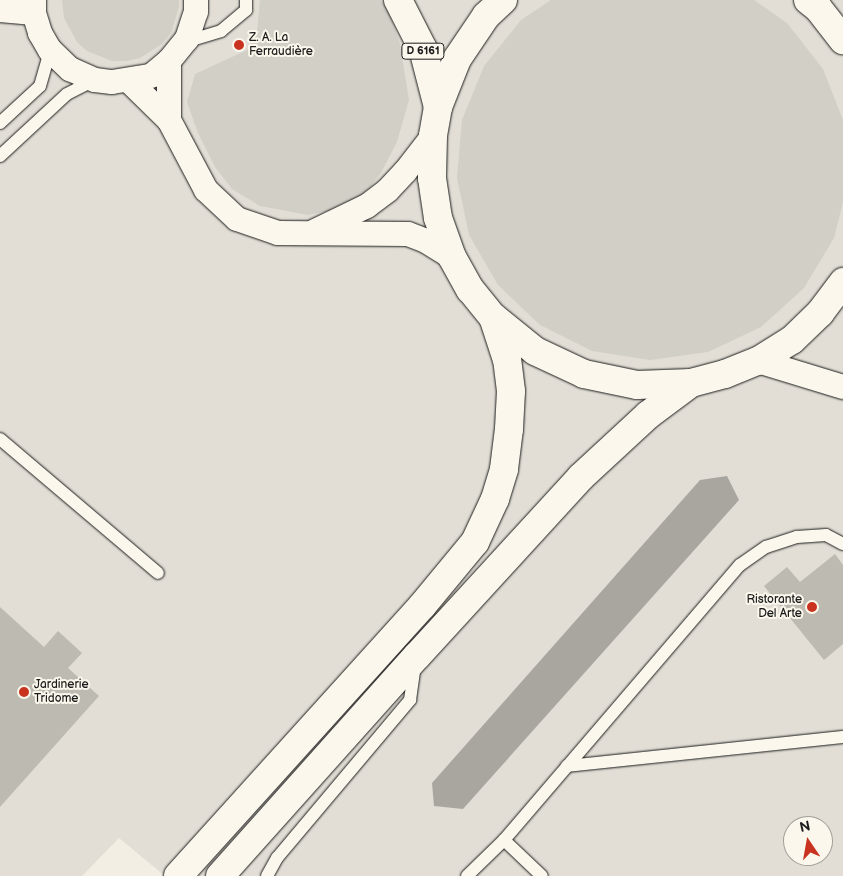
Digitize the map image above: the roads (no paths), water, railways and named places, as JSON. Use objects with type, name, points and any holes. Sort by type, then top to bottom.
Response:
[{"type":"main road","name":"D 6161","points":[[398,0],[423,49],[438,107]]},
{"type":"main road","points":[[503,0],[486,16],[457,59],[438,107],[433,136],[432,178],[438,218],[452,257],[470,289],[493,317],[535,351],[584,374],[637,385],[691,383],[726,374],[758,361],[792,340],[832,306],[843,282]]},
{"type":"main road","points":[[808,0],[818,8],[843,40]]},
{"type":"main road","points":[[178,876],[422,606],[475,542],[495,499],[502,476],[509,429],[511,391],[508,360],[493,317]]},
{"type":"main road","points":[[220,876],[417,656],[581,477],[648,415],[691,383]]},
{"type":"street","points":[[0,10],[34,6],[40,33],[50,50],[70,69],[95,80],[129,81],[151,76],[169,62],[184,42],[196,12],[196,0]]},
{"type":"street","points":[[168,120],[169,62]]},
{"type":"street","points":[[129,81],[168,120],[206,190],[237,219],[278,233],[408,234],[426,241],[452,257]]},
{"type":"street","points":[[308,234],[367,206],[388,190],[405,172],[433,136]]},
{"type":"street","points":[[758,361],[843,387]]},
{"type":"lane","points":[[184,42],[222,31],[246,10],[246,0]]},
{"type":"lane","points":[[0,123],[40,86],[50,50]]},
{"type":"lane","points":[[0,156],[67,94],[95,80]]},
{"type":"lane","points":[[0,439],[158,573]]},
{"type":"lane","points":[[467,876],[504,840],[740,565],[766,547],[797,537],[826,535],[843,544]]},
{"type":"lane","points":[[267,876],[277,858],[410,700],[417,656]]},
{"type":"lane","points":[[567,766],[843,737]]},
{"type":"lane","points":[[504,840],[542,876]]},
{"type":"place","name":"Z. A. La Ferraudière","points":[[239,45]]},
{"type":"place","name":"Ristorante Del Arte","points":[[812,607]]},
{"type":"place","name":"Jardinerie Tridome","points":[[24,692]]}]
